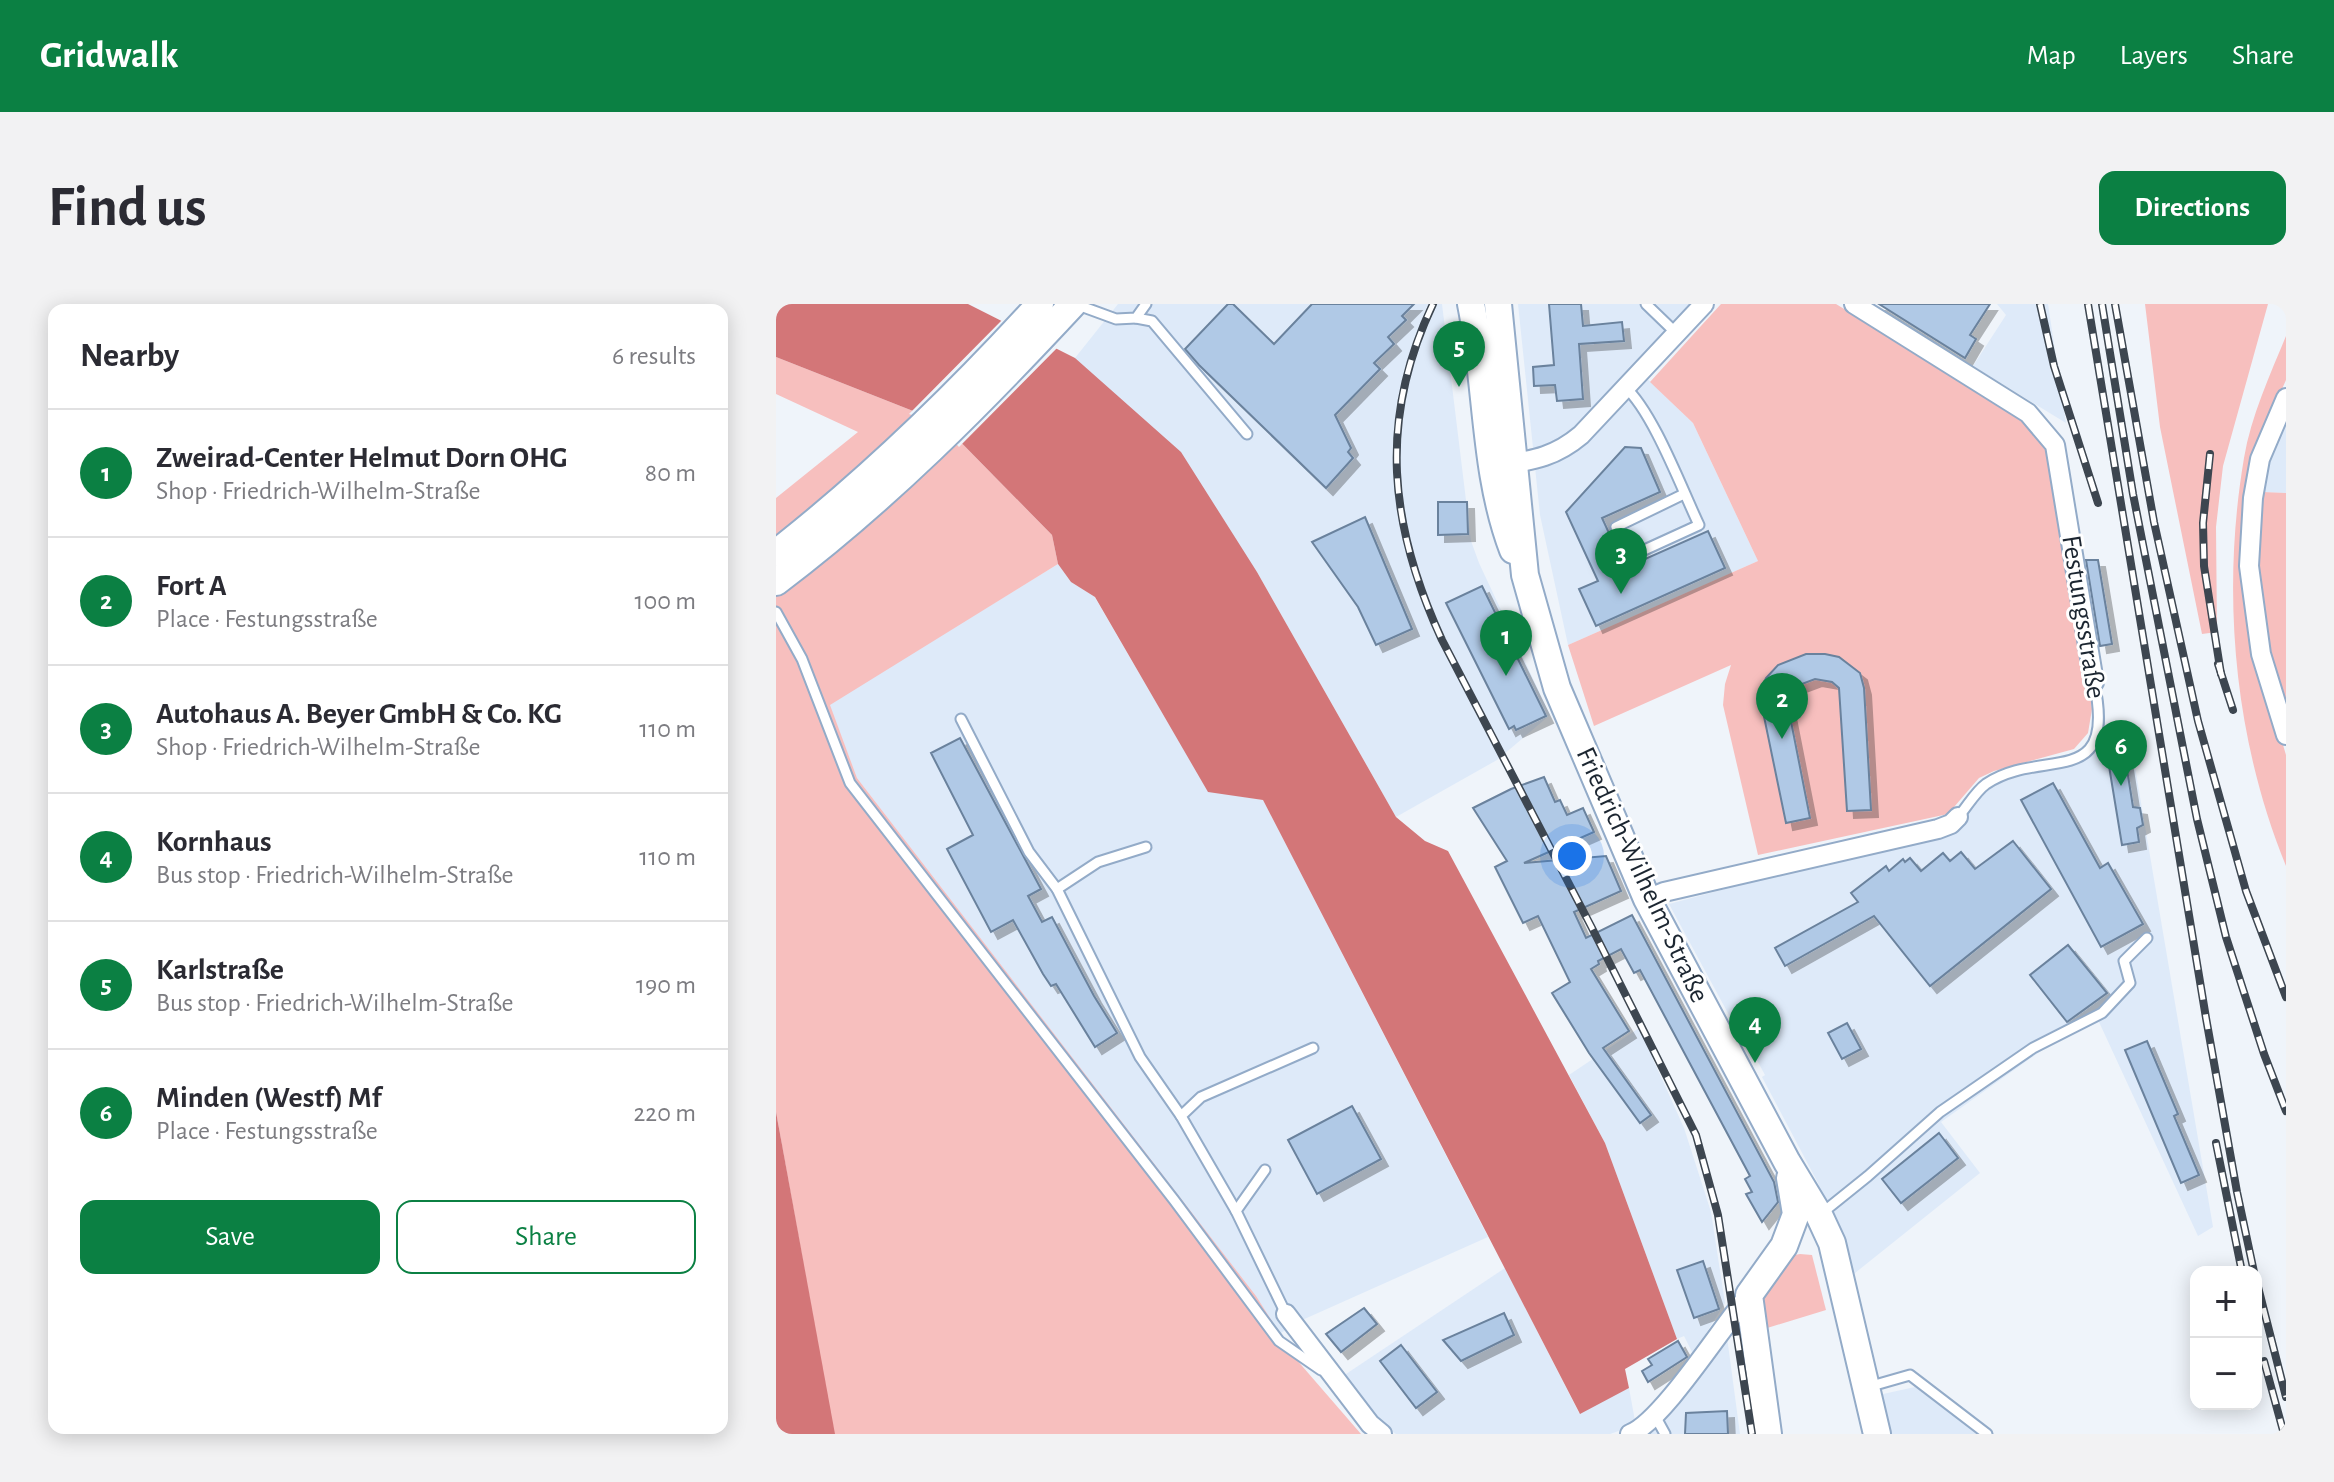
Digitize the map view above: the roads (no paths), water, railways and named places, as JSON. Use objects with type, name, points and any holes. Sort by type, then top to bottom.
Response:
[{"type":"main road","points":[[776,553],[832,509],[902,446],[988,361],[1040,304]]},
{"type":"main road","points":[[776,582],[825,545],[912,468],[1001,382],[1074,304]]},
{"type":"main road","name":"Friedrich-Wilhelm-Straße","points":[[1490,308],[1503,465],[1525,575],[1557,688],[1647,899],[1832,1243],[1834,1262],[1877,1434]]},
{"type":"main road","points":[[1768,1434],[1749,1295],[1784,1246],[1796,1214],[1787,1162]]},
{"type":"main road","points":[[1784,1246],[1809,1240],[1819,1245],[1834,1262]]},
{"type":"street","points":[[1503,465],[1563,450],[1581,435],[1704,304]]},
{"type":"street","name":"Festungsstraße","points":[[1854,304],[2028,413],[2055,445],[2094,682]]},
{"type":"street","points":[[2286,398],[2260,459],[2253,498],[2249,566],[2261,654],[2286,735]]},
{"type":"street","name":"Festungsstraße","points":[[1647,899],[1742,873],[1938,829],[1951,824],[1958,817]]},
{"type":"street","points":[[1630,1434],[1654,1414],[1749,1295]]},
{"type":"street","points":[[1286,1314],[1370,1424],[1382,1434]]},
{"type":"lane","points":[[1074,304],[1116,319],[1152,321],[1247,434]]},
{"type":"lane","points":[[1136,318],[1146,304]]},
{"type":"lane","points":[[1646,304],[1675,332]]},
{"type":"lane","points":[[1625,387],[1638,399],[1684,494],[1699,525],[1629,557],[1616,527],[1684,494]]},
{"type":"lane","points":[[776,612],[802,659],[850,783],[1174,1200],[1279,1341],[1337,1381]]},
{"type":"lane","name":"Festungsstraße","points":[[1958,817],[1985,785],[2007,774],[2075,760],[2085,753],[2099,728],[2094,682]]},
{"type":"lane","points":[[961,719],[1029,852],[1057,889],[1140,1057],[1181,1116],[1236,1211],[1286,1314]]},
{"type":"lane","points":[[1057,889],[1098,862],[1146,847]]},
{"type":"lane","points":[[1819,1215],[1940,1112],[2033,1048],[2102,1013],[2130,983],[2124,961],[2147,938]]},
{"type":"lane","points":[[1181,1116],[1201,1097],[1313,1048]]},
{"type":"lane","points":[[1236,1211],[1265,1170]]},
{"type":"lane","points":[[1866,1388],[1910,1375],[1987,1434]]},
{"type":"lane","points":[[1654,1414],[1665,1434]]},
{"type":"railway","points":[[1433,304],[1415,347],[1404,389],[1398,431],[1397,472],[1401,514],[1410,555],[1442,640],[1696,1135],[1718,1215],[1752,1434]]},
{"type":"railway","points":[[2040,304],[2054,366],[2098,503]]},
{"type":"railway","points":[[2088,304],[2206,1018],[2253,1266]]},
{"type":"railway","points":[[2102,304],[2133,494],[2197,819],[2226,937],[2286,1111]]},
{"type":"railway","points":[[2115,304],[2154,522],[2198,721],[2246,891],[2286,997]]},
{"type":"railway","points":[[2210,454],[2203,523],[2204,566],[2221,674]]},
{"type":"railway","points":[[2218,664],[2233,710]]},
{"type":"railway","points":[[2216,1143],[2241,1266]]},
{"type":"railway","points":[[2262,1303],[2286,1397]]},
{"type":"railway","points":[[2264,1361],[2284,1434]]},
{"type":"place","name":"Karlstraße","points":[[1459,387]]},
{"type":"place","name":"Autohaus A. Beyer GmbH & Co. KG","points":[[1621,594]]},
{"type":"place","name":"Zweirad-Center Helmut Dorn OHG","points":[[1506,676]]},
{"type":"place","name":"Fort A","points":[[1782,739]]},
{"type":"place","name":"Minden (Westf) Mf","points":[[2121,786]]},
{"type":"place","name":"Kornhaus","points":[[1755,1063]]}]
